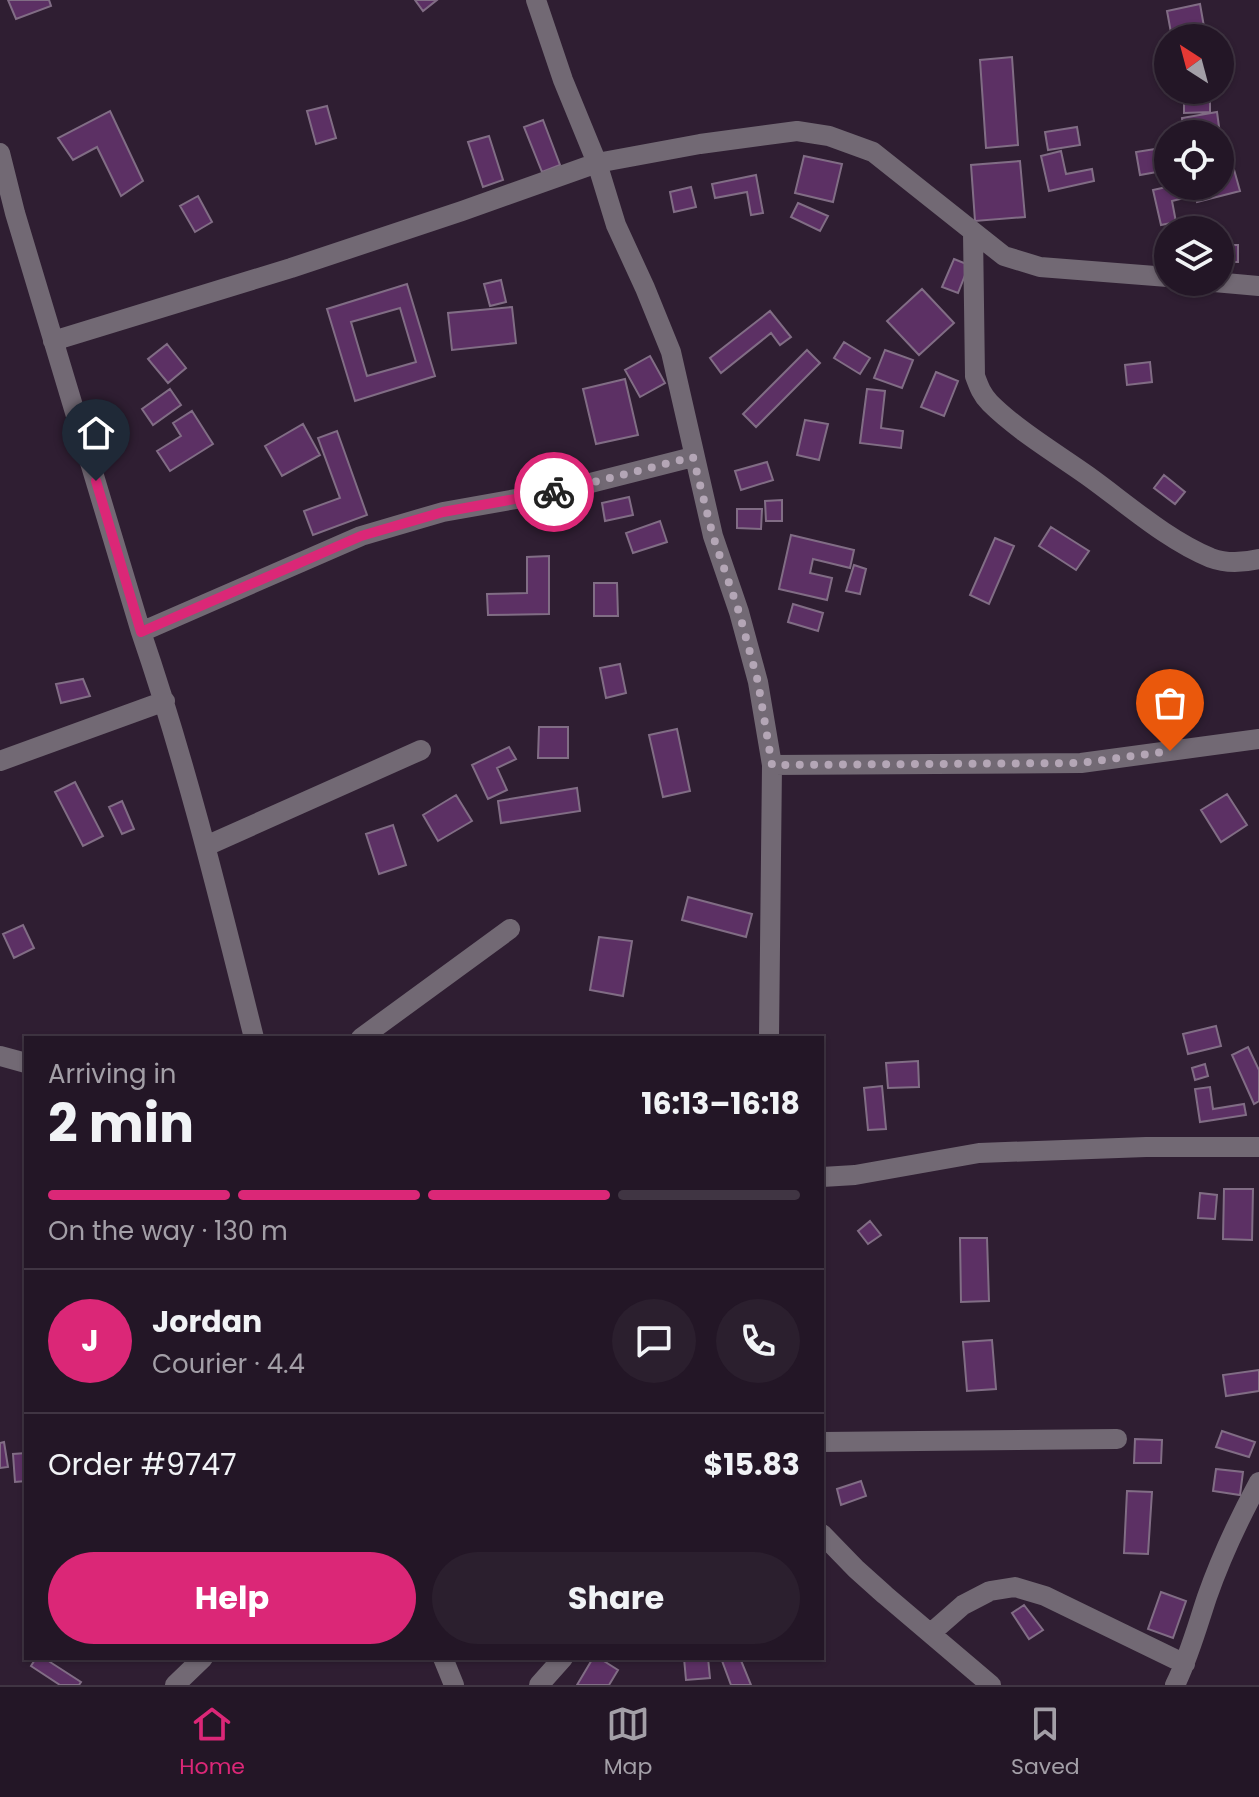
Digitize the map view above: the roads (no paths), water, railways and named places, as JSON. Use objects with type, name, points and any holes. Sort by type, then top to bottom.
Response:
[{"type":"street","points":[[536,0],[563,80],[597,163],[616,225],[671,352],[713,536],[739,612],[758,682],[772,765],[769,1036]]},
{"type":"street","points":[[53,341],[291,268],[597,163],[700,144],[797,131],[829,136],[873,152],[1004,256],[1040,267],[1154,276]]},
{"type":"street","points":[[0,153],[53,341],[141,632],[165,701],[206,846],[254,1036]]},
{"type":"street","points":[[973,233],[975,376],[980,391],[1028,433],[1180,543],[1230,563],[1259,559]]},
{"type":"street","points":[[1234,284],[1259,286]]},
{"type":"street","points":[[141,632],[361,536],[443,512],[555,492],[693,457]]},
{"type":"street","points":[[0,761],[165,701]]},
{"type":"street","points":[[772,765],[1081,763],[1259,739]]},
{"type":"street","points":[[206,846],[421,750]]},
{"type":"street","points":[[364,1036],[510,929]]},
{"type":"street","points":[[0,1056],[24,1062]]},
{"type":"street","points":[[824,1177],[855,1175],[979,1153],[1132,1147],[1259,1147]]},
{"type":"street","points":[[824,1442],[1117,1439]]},
{"type":"street","points":[[1175,1685],[1239,1519],[1259,1482]]},
{"type":"street","points":[[824,1536],[865,1578],[991,1685]]},
{"type":"street","points":[[931,1633],[963,1605],[990,1591],[1015,1587],[1045,1596],[1185,1664]]},
{"type":"street","points":[[175,1685],[201,1660]]},
{"type":"street","points":[[444,1660],[454,1685]]},
{"type":"street","points":[[539,1685],[561,1660]]}]
